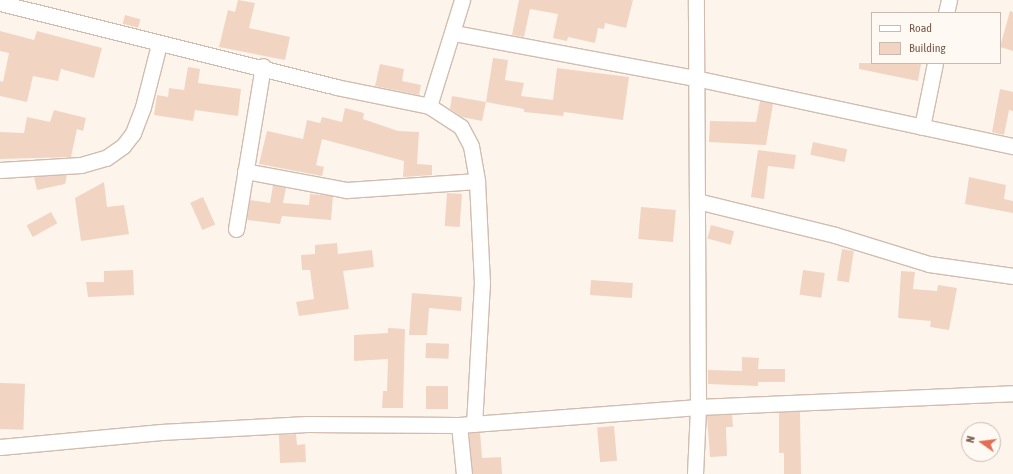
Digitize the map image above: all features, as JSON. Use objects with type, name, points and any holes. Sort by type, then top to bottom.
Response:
[{"type":"street","points":[[429,106],[454,33],[462,0]]},
{"type":"street","points":[[695,474],[698,407],[695,78],[696,0]]},
{"type":"street","points":[[946,12],[949,0]]},
{"type":"street","points":[[0,3],[159,44],[262,66],[336,87],[429,106],[461,127],[471,146],[477,181],[482,282],[474,424]]},
{"type":"street","points":[[454,33],[695,78],[1013,146]]},
{"type":"street","points":[[0,170],[80,165],[106,158],[123,146],[132,133],[143,106],[159,44]]},
{"type":"street","points":[[922,127],[935,64]]},
{"type":"street","points":[[236,229],[262,66]]},
{"type":"street","points":[[245,171],[347,190],[477,181]]},
{"type":"street","points":[[697,200],[835,235],[928,264],[1013,276]]},
{"type":"street","points":[[0,447],[161,432],[307,424],[459,425],[698,407],[1013,393]]},
{"type":"street","points":[[459,425],[464,474]]},
{"type":"building","points":[[238,0],[255,3],[249,28],[290,37],[285,60],[219,47],[228,10],[235,12]]},
{"type":"building","points":[[519,0],[633,0],[626,28],[605,23],[604,29],[598,28],[595,43],[568,37],[567,41],[553,38],[558,14],[530,9],[524,37],[512,35]]},
{"type":"building","points":[[1010,11],[1013,12],[1013,51],[1001,47]]},
{"type":"building","points":[[125,15],[140,19],[138,28],[123,24]]},
{"type":"building","points":[[0,31],[34,40],[37,31],[102,48],[94,78],[61,69],[58,81],[33,76],[27,102],[0,96],[0,81],[3,82],[9,53],[0,51]]},
{"type":"building","points":[[493,58],[508,60],[505,80],[524,83],[521,96],[553,100],[557,68],[629,77],[623,120],[564,112],[563,116],[524,112],[524,109],[486,102]]},
{"type":"building","points":[[859,63],[921,64],[918,81],[859,69]]},
{"type":"building","points":[[380,64],[404,69],[402,81],[421,85],[419,95],[375,86]]},
{"type":"building","points":[[188,67],[200,69],[198,83],[241,89],[238,116],[195,110],[193,121],[154,115],[157,95],[168,97],[169,88],[184,90]]},
{"type":"building","points":[[1000,89],[1013,92],[1013,111],[1009,110],[1004,135],[992,132]]},
{"type":"building","points":[[452,96],[486,102],[482,121],[462,117],[450,109]]},
{"type":"building","points":[[760,101],[773,104],[766,145],[709,142],[710,121],[756,122]]},
{"type":"building","points":[[345,108],[364,113],[363,119],[398,131],[419,132],[417,164],[432,165],[432,175],[403,177],[404,161],[322,139],[316,165],[324,167],[322,176],[259,164],[267,131],[303,139],[307,120],[320,123],[322,117],[342,122]]},
{"type":"building","points":[[54,110],[86,118],[83,131],[77,129],[71,157],[0,159],[0,132],[24,133],[27,117],[50,122]]},
{"type":"building","points":[[813,142],[847,149],[845,162],[810,155]]},
{"type":"building","points":[[758,150],[796,155],[794,169],[768,166],[764,199],[751,197]]},
{"type":"building","points":[[67,175],[65,184],[37,190],[34,177]]},
{"type":"building","points":[[969,177],[1006,185],[1004,199],[1013,201],[1013,213],[965,204]]},
{"type":"building","points":[[104,182],[107,207],[124,205],[129,234],[81,241],[75,198]]},
{"type":"building","points":[[273,185],[286,188],[283,203],[309,205],[310,194],[333,196],[331,220],[282,216],[280,224],[247,220],[250,200],[270,203]]},
{"type":"building","points":[[447,193],[462,194],[460,227],[445,226]]},
{"type":"building","points":[[203,197],[215,224],[202,230],[190,203]]},
{"type":"building","points":[[641,207],[676,210],[673,242],[638,239]]},
{"type":"building","points":[[51,212],[57,223],[33,237],[27,226]]},
{"type":"building","points":[[711,225],[734,231],[731,245],[707,239]]},
{"type":"building","points":[[337,243],[338,254],[372,250],[374,267],[343,271],[349,309],[299,316],[296,302],[314,299],[310,270],[302,270],[301,255],[315,254],[315,245]]},
{"type":"building","points":[[842,249],[854,251],[849,282],[837,281]]},
{"type":"building","points":[[133,270],[134,295],[88,297],[86,282],[104,282],[104,271]]},
{"type":"building","points":[[803,270],[825,273],[821,298],[800,295]]},
{"type":"building","points":[[901,271],[915,272],[913,289],[937,291],[938,285],[957,288],[949,330],[930,327],[931,321],[898,318]]},
{"type":"building","points":[[591,280],[633,283],[632,298],[590,295]]},
{"type":"building","points":[[412,293],[462,297],[461,311],[429,308],[427,335],[409,335]]},
{"type":"building","points":[[388,328],[405,329],[403,408],[382,408],[383,391],[387,391],[388,359],[354,361],[354,335],[388,333]]},
{"type":"building","points":[[426,343],[449,344],[448,359],[425,358]]},
{"type":"building","points":[[742,357],[759,358],[758,369],[785,369],[785,382],[758,382],[758,386],[708,384],[708,370],[742,371]]},
{"type":"building","points":[[0,383],[25,384],[23,430],[0,429]]},
{"type":"building","points":[[426,386],[448,386],[448,409],[426,409]]},
{"type":"building","points":[[800,411],[801,474],[784,474],[784,453],[779,453],[779,412]]},
{"type":"building","points":[[732,414],[733,427],[726,427],[727,456],[710,457],[707,416]]},
{"type":"building","points":[[614,426],[617,461],[600,462],[597,427]]},
{"type":"building","points":[[480,432],[482,458],[501,457],[502,474],[473,474],[469,433]]},
{"type":"building","points":[[296,434],[297,445],[305,444],[306,462],[280,463],[279,435]]}]
